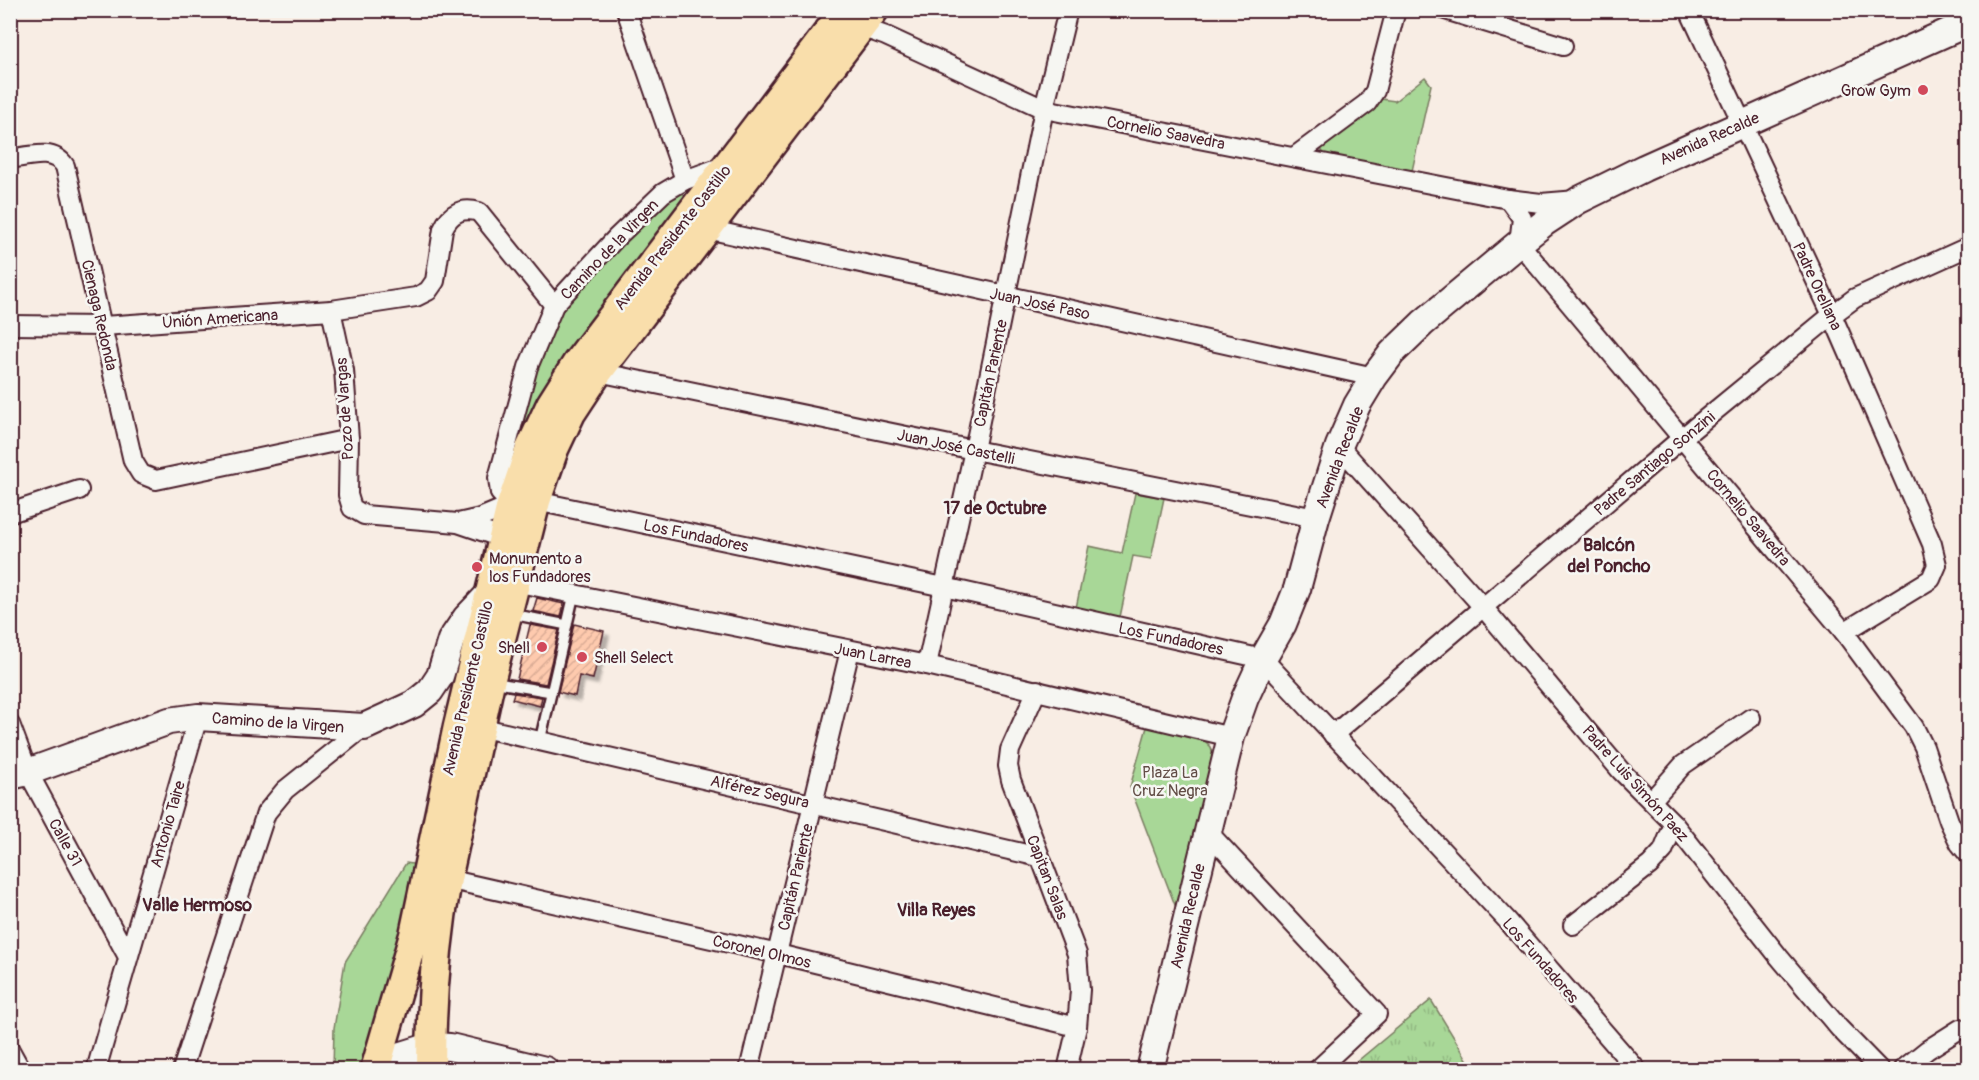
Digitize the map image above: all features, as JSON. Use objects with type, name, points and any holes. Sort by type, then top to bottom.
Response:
[{"type":"main road","name":"Avenida Presidente Castillo","points":[[375,1070],[414,935],[458,726],[497,603],[514,582],[531,449],[551,404],[577,363],[728,165],[855,17]]},
{"type":"main road","name":"Avenida Presidente Castillo","points":[[431,1058],[441,909],[490,682],[502,538],[554,449],[571,413],[597,372],[707,228],[855,17]]},
{"type":"street","points":[[626,10],[685,180]]},
{"type":"street","name":"Capitán Pariente","points":[[927,665],[1007,295],[1044,109],[1068,10]]},
{"type":"street","points":[[1293,157],[1367,103],[1374,91],[1396,10]]},
{"type":"street","points":[[1445,10],[1563,46]]},
{"type":"street","name":"Padre Orellana","points":[[1689,10],[1832,315],[1932,544],[1937,565],[1931,579],[1844,632]]},
{"type":"street","name":"Cornelio Saavedra","points":[[855,17],[886,36],[1044,109],[1508,198],[1541,203],[1579,200]]},
{"type":"street","name":"Avenida Recalde","points":[[1150,1070],[1231,737],[1245,699],[1263,659],[1284,624],[1297,589],[1339,446],[1357,405],[1392,353],[1423,323],[1519,243],[1579,200],[1644,168],[1968,23]]},
{"type":"street","name":"Cienaga Redonda","points":[[10,159],[44,154],[56,157],[65,166],[133,461],[141,474],[156,480],[349,439]]},
{"type":"street","name":"Camino de la Virgen","points":[[523,503],[500,493],[498,478],[528,367],[554,305],[616,238],[663,193],[685,180],[728,165]]},
{"type":"street","points":[[1508,198],[1522,218],[1519,243]]},
{"type":"street","name":"Unión Americana","points":[[10,325],[103,326],[331,310],[416,297],[428,291],[435,281],[446,222],[457,212],[472,210],[479,212],[554,305]]},
{"type":"street","name":"Juan José Paso","points":[[707,228],[1374,377]]},
{"type":"street","name":"Cornelio Saavedra","points":[[1519,243],[1844,632],[1914,727],[1924,747],[1949,821],[1960,844],[1968,854]]},
{"type":"street","name":"Padre Santiago Sonzini","points":[[1333,735],[1682,438],[1832,315],[1855,298],[1968,247]]},
{"type":"street","name":"Pozo de Vargas","points":[[331,310],[344,370],[349,439],[348,495],[352,508],[364,515],[458,523]]},
{"type":"street","name":"Juan José Castelli","points":[[597,372],[1316,518]]},
{"type":"street","name":"Padre Luis Simón Paez","points":[[1339,446],[1484,607],[1622,771],[1674,824],[1779,957],[1839,1028],[1880,1070]]},
{"type":"street","points":[[10,513],[79,490]]},
{"type":"street","points":[[458,523],[523,503]]},
{"type":"street","name":"Los Fundadores","points":[[523,503],[944,586],[1263,659],[1506,919],[1636,1070]]},
{"type":"street","points":[[458,523],[502,538]]},
{"type":"street","name":"Juan Larrea","points":[[514,582],[927,665],[1231,737]]},
{"type":"street","name":"Camino de la Virgen","points":[[19,774],[169,721],[198,717],[364,728],[414,704],[430,691],[440,676],[451,640],[465,618],[497,603]]},
{"type":"street","name":"Capitán Pariente","points":[[749,1070],[850,650]]},
{"type":"street","name":"Capitan Salas","points":[[1037,690],[1010,750],[1008,766],[1011,780],[1077,954],[1080,990],[1077,1027],[1067,1070]]},
{"type":"street","name":"Antonio Taire","points":[[96,1070],[198,717]]},
{"type":"street","points":[[1652,800],[1683,765],[1751,718]]},
{"type":"street","name":"Calle 31","points":[[10,724],[19,774],[128,957]]},
{"type":"street","name":"Alférez Segura","points":[[479,727],[1040,857]]},
{"type":"street","points":[[182,1070],[266,813],[285,790],[364,728]]},
{"type":"street","points":[[1573,925],[1650,865],[1663,851],[1674,824]]},
{"type":"street","points":[[1207,831],[1377,1014],[1317,1070]]},
{"type":"street","name":"Coronel Olmos","points":[[447,879],[778,954],[1077,1027]]},
{"type":"street","points":[[1902,1070],[1927,1050],[1960,1029]]},
{"type":"street","points":[[381,1070],[399,1056],[431,1058],[450,1047],[545,1070]]},
{"type":"street","points":[[10,1050],[21,1070]]},
{"type":"lane","points":[[540,741],[574,594]]},
{"type":"lane","points":[[497,603],[567,625]]},
{"type":"lane","points":[[490,682],[551,692]]},
{"type":"green space","points":[[1425,77],[1431,85],[1412,171],[1324,154],[1321,149],[1322,145],[1366,115],[1381,99],[1395,101]]},
{"type":"green space","points":[[680,192],[687,196],[506,482],[536,367],[553,324],[566,301],[670,195]]},
{"type":"green space","points":[[1135,493],[1164,498],[1151,559],[1133,556],[1120,617],[1076,608],[1089,546],[1122,553]]},
{"type":"green space","name":"Plaza La Cruz Negra","points":[[1147,727],[1205,741],[1211,747],[1214,758],[1178,913],[1130,787]]},
{"type":"green space","points":[[406,863],[419,865],[365,1069],[333,1070],[334,1028],[345,962]]},
{"type":"green space","points":[[1431,1000],[1473,1069],[1348,1069]]},
{"type":"building","points":[[537,598],[564,604],[561,617],[533,611]]},
{"type":"building","points":[[574,624],[604,631],[593,679],[579,676],[575,696],[558,692]]},
{"type":"building","points":[[530,625],[559,630],[546,684],[517,679]]},
{"type":"building","points":[[514,693],[542,697],[540,706],[512,699]]},
{"type":"place","name":"Grow Gym","points":[[1923,90]]},
{"type":"place","name":"Monumento a los Fundadores","points":[[477,567]]},
{"type":"place","name":"Shell","points":[[542,647]]},
{"type":"place","name":"Shell Select","points":[[582,657]]},
{"type":"district","name":"17 de Octubre","points":[[995,508]]},
{"type":"district","name":"Balcón del Poncho","points":[[1609,555]]},
{"type":"district","name":"Valle Hermoso","points":[[197,905]]},
{"type":"district","name":"Villa Reyes","points":[[936,910]]}]
